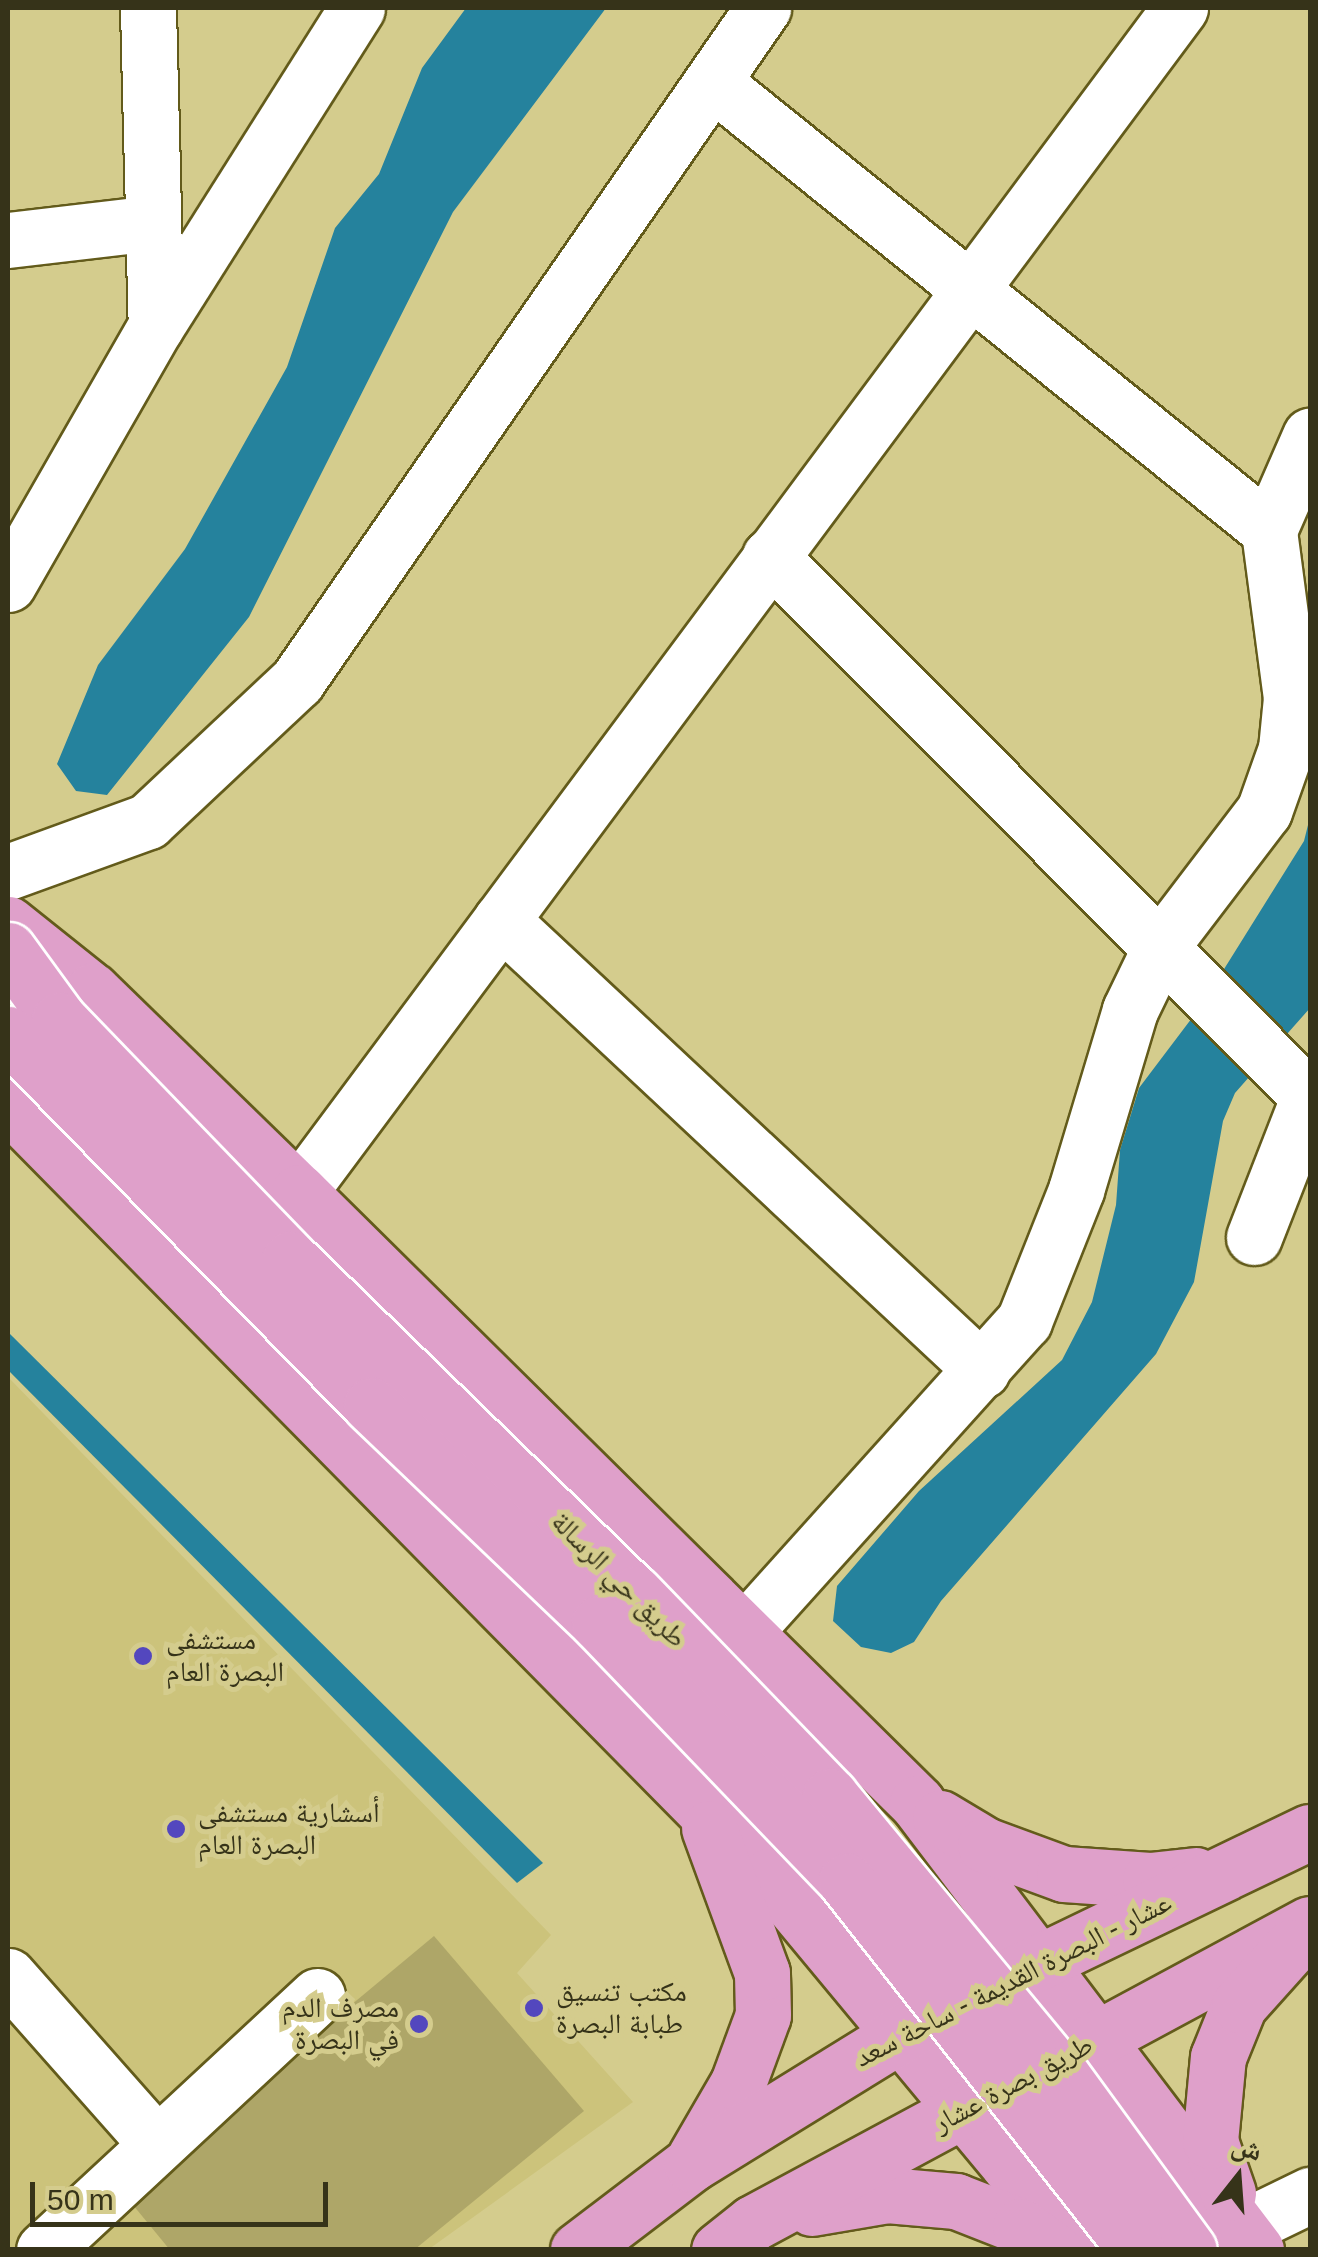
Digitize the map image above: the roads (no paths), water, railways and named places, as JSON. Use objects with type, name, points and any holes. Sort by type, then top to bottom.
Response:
[{"type":"main road","points":[[8,924],[92,992],[299,1192],[916,1803],[1249,2239]]},
{"type":"main road","name":"طريق حي الرسالة","points":[[8,950],[59,1020],[277,1245],[635,1594],[830,1796],[1050,2061],[1188,2250]]},
{"type":"main road","name":"طريق حي الرسالة","points":[[8,1034],[371,1405],[599,1623],[846,1881],[1136,2250]]},
{"type":"main road","points":[[8,1104],[700,1806],[966,2108],[1079,2250]]},
{"type":"main road","points":[[916,1803],[985,1845],[1064,1874],[1150,1880],[1229,1871]]},
{"type":"main road","points":[[691,2164],[738,2083],[762,2014],[757,1958],[700,1806]]},
{"type":"main road","name":"عشار - البصرة القديمة - ساحة سعد","points":[[578,2250],[691,2164],[900,2031],[1310,1832]]},
{"type":"main road","points":[[1249,2239],[1210,2141],[1210,2087],[1239,2005],[1310,1926]]},
{"type":"main road","name":"طريق بصرة عشار","points":[[735,2237],[966,2108],[1310,1926]]},
{"type":"main road","points":[[735,2237],[849,2200],[923,2196],[986,2210],[1053,2250]]},
{"type":"street","points":[[148,8],[156,326]]},
{"type":"street","points":[[8,584],[156,326],[357,8]]},
{"type":"street","points":[[8,872],[148,821],[297,681],[715,84],[764,8]]},
{"type":"street","points":[[299,1192],[970,289],[1165,13]]},
{"type":"street","points":[[715,84],[1270,530]]},
{"type":"street","points":[[8,240],[153,223]]},
{"type":"street","points":[[743,1634],[1024,1320],[1041,1282],[1130,1010],[1175,963],[1264,810],[1286,749],[1291,698],[1270,530],[1310,436]]},
{"type":"street","points":[[770,556],[1303,1090],[1254,1236]]},
{"type":"street","points":[[501,920],[982,1370]]},
{"type":"street","points":[[8,1976],[155,2142]]},
{"type":"street","points":[[44,2250],[155,2142],[316,1996]]},
{"type":"street","points":[[1249,2239],[1310,2195]]},
{"type":"water","points":[[466,8],[606,8],[453,212],[249,617],[107,795],[76,791],[57,764],[98,665],[185,549],[287,367],[335,228],[379,174],[422,68]]},
{"type":"water","points":[[1310,817],[1310,1008],[1235,1093],[1223,1121],[1194,1282],[1156,1354],[941,1601],[914,1642],[891,1653],[861,1647],[833,1621],[837,1586],[919,1491],[1062,1360],[1092,1302],[1116,1205],[1120,1150],[1139,1088],[1201,1006],[1304,841]]},
{"type":"water","points":[[8,1332],[543,1863],[517,1883],[8,1370]]},
{"type":"place","name":"مستشفى البصرة العام","points":[[143,1656]]},
{"type":"place","name":"أسشارية مستشفى البصرة العام","points":[[176,1829]]},
{"type":"place","name":"مكتب تنسيق طبابة البصرة","points":[[534,2008]]},
{"type":"place","name":"مصرف الدم في البصرة","points":[[419,2024]]}]
